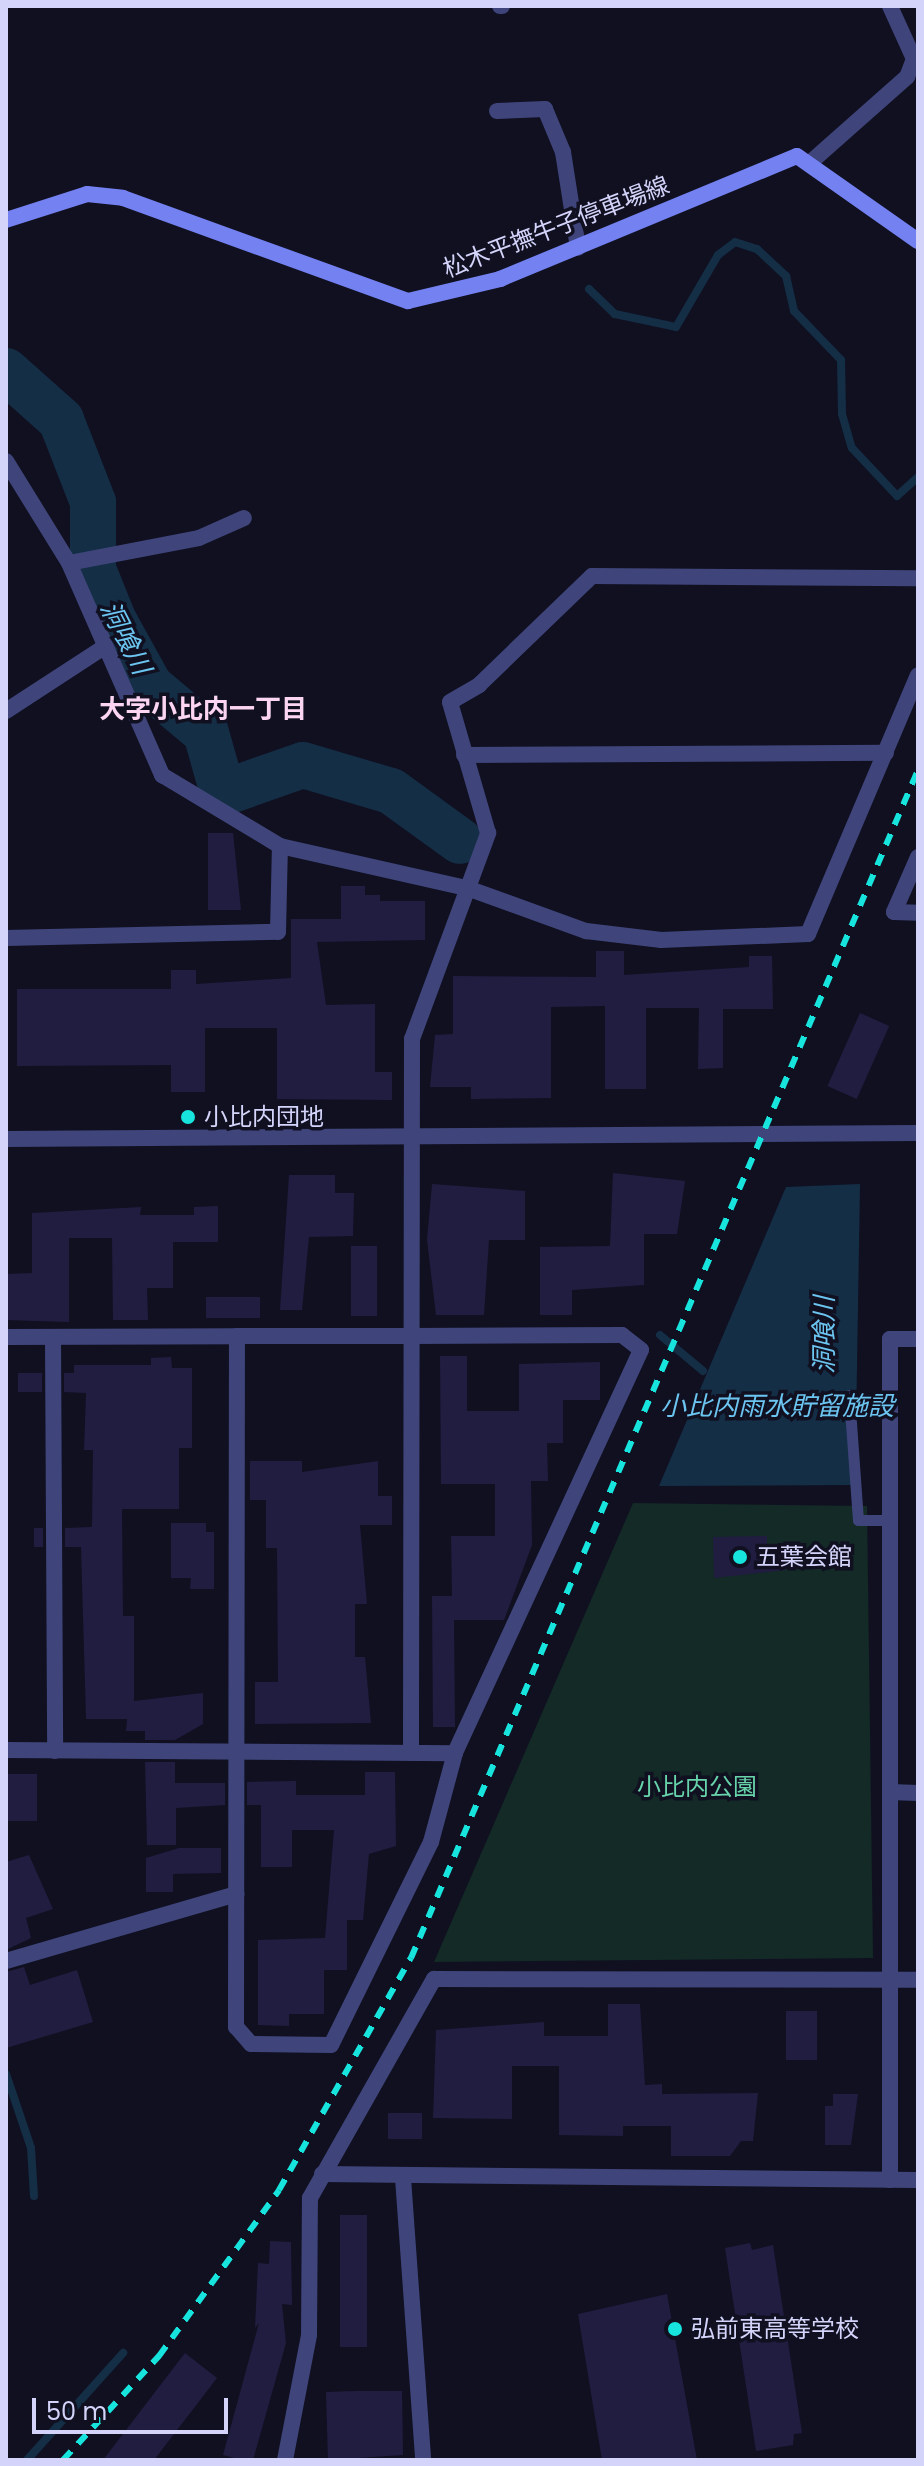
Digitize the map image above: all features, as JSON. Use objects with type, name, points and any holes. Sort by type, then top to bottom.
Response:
[{"type":"main road","name":"松木平撫牛子停車場線","points":[[6,220],[87,194],[123,198],[408,301],[500,279],[797,156],[812,161]]},
{"type":"main road","points":[[812,161],[918,241]]},
{"type":"street","points":[[812,161],[914,74],[914,59],[890,6]]},
{"type":"street","points":[[497,111],[545,109],[563,152],[578,248]]},
{"type":"street","points":[[6,461],[75,562],[104,647],[162,775],[280,846],[467,888],[586,931],[661,940],[808,934],[918,675]]},
{"type":"street","points":[[75,562],[199,538],[244,518]]},
{"type":"street","points":[[411,1753],[409,1134],[412,1039],[488,833],[450,702],[479,685],[592,576],[918,578]]},
{"type":"street","points":[[6,711],[104,647]]},
{"type":"street","points":[[464,755],[886,753]]},
{"type":"street","points":[[6,938],[278,932],[280,846]]},
{"type":"street","points":[[918,857],[894,912],[918,913]]},
{"type":"street","points":[[6,1139],[918,1133]]},
{"type":"street","points":[[6,1337],[237,1336],[410,1336],[622,1335],[641,1350],[455,1753],[431,1842],[331,2045],[251,2044],[236,2027],[237,1336]]},
{"type":"street","points":[[53,1337],[55,1751]]},
{"type":"street","points":[[890,2180],[890,1339],[918,1339]]},
{"type":"street","points":[[6,1750],[455,1753]]},
{"type":"street","points":[[890,1792],[918,1793]]},
{"type":"street","points":[[6,1961],[236,1894]]},
{"type":"street","points":[[285,2460],[309,2335],[310,2198],[434,1979],[918,1980]]},
{"type":"street","points":[[322,2174],[403,2178],[918,2180]]},
{"type":"street","points":[[403,2178],[423,2460]]},
{"type":"lane","points":[[849,1395],[858,1520],[890,1520]]},
{"type":"green space","name":"小比内公園","points":[[633,1503],[867,1506],[873,1958],[434,1962]]},
{"type":"water","name":"小比内雨水貯留施設","points":[[860,1184],[855,1485],[659,1486],[786,1187]]},
{"type":"building","points":[[208,833],[233,833],[241,910],[208,910]]},
{"type":"building","points":[[341,886],[365,886],[365,895],[380,895],[380,901],[425,901],[425,940],[317,942],[326,1005],[375,1004],[375,1072],[392,1072],[392,1100],[277,1099],[277,1028],[205,1028],[205,1092],[171,1092],[171,1065],[17,1066],[17,989],[171,989],[171,970],[196,970],[196,984],[291,978],[291,919],[341,919]]},
{"type":"building","points":[[596,951],[624,951],[624,975],[749,967],[749,956],[772,956],[773,1009],[723,1009],[723,1068],[698,1069],[699,1008],[646,1008],[646,1089],[605,1089],[605,1006],[551,1007],[551,1098],[471,1099],[471,1087],[430,1087],[435,1035],[453,1034],[453,976],[596,977]]},
{"type":"building","points":[[860,1013],[889,1026],[857,1099],[827,1086]]},
{"type":"building","points":[[613,1173],[685,1181],[677,1234],[644,1234],[644,1285],[572,1290],[572,1315],[540,1315],[540,1247],[610,1246]]},
{"type":"building","points":[[289,1175],[335,1175],[335,1193],[354,1193],[353,1236],[309,1237],[302,1310],[280,1310]]},
{"type":"building","points":[[432,1184],[525,1191],[525,1240],[489,1240],[484,1315],[436,1315],[427,1240]]},
{"type":"building","points":[[218,1206],[218,1242],[173,1242],[173,1288],[147,1288],[148,1320],[113,1320],[112,1238],[69,1238],[69,1322],[6,1320],[6,1274],[32,1273],[32,1213],[141,1207],[140,1215],[194,1215],[194,1207]]},
{"type":"building","points":[[351,1246],[377,1246],[377,1316],[351,1316]]},
{"type":"building","points":[[206,1297],[260,1297],[260,1318],[206,1318]]},
{"type":"building","points":[[440,1356],[467,1356],[467,1411],[519,1411],[519,1364],[600,1362],[600,1400],[563,1400],[563,1443],[547,1443],[548,1481],[531,1481],[532,1545],[504,1620],[454,1620],[455,1727],[433,1727],[432,1596],[452,1596],[451,1536],[495,1536],[495,1484],[441,1484]]},
{"type":"building","points":[[171,1357],[172,1368],[192,1368],[192,1448],[179,1448],[179,1509],[122,1509],[123,1616],[134,1616],[134,1701],[203,1693],[203,1724],[175,1740],[145,1740],[145,1731],[126,1731],[127,1719],[86,1719],[81,1547],[65,1547],[65,1528],[92,1527],[93,1450],[84,1450],[86,1393],[64,1392],[64,1373],[74,1373],[74,1365],[151,1365],[151,1358]]},
{"type":"building","points":[[18,1373],[42,1373],[42,1392],[18,1392]]},
{"type":"building","points":[[250,1461],[302,1461],[302,1472],[378,1461],[378,1496],[392,1496],[392,1525],[360,1525],[367,1604],[355,1604],[355,1657],[365,1657],[371,1723],[255,1724],[255,1682],[278,1682],[277,1548],[266,1548],[266,1500],[250,1500]]},
{"type":"building","points":[[171,1523],[206,1523],[206,1532],[214,1532],[214,1589],[190,1589],[191,1578],[171,1578]]},
{"type":"building","points":[[34,1528],[43,1528],[43,1547],[34,1547]]},
{"type":"building","name":"五葉会館","points":[[767,1536],[767,1546],[785,1546],[786,1570],[714,1578],[713,1537]]},
{"type":"building","points":[[145,1762],[175,1762],[175,1783],[225,1783],[225,1805],[176,1808],[176,1845],[147,1845]]},
{"type":"building","points":[[365,1772],[395,1772],[396,1846],[369,1854],[363,1920],[347,1920],[347,1970],[324,1970],[324,2014],[289,2014],[289,2026],[258,2025],[258,1940],[325,1938],[334,1830],[292,1830],[292,1867],[261,1867],[261,1805],[247,1805],[247,1782],[296,1781],[296,1795],[365,1795]]},
{"type":"building","points":[[6,1774],[37,1774],[37,1821],[6,1821]]},
{"type":"building","points":[[179,1848],[221,1848],[221,1873],[173,1874],[173,1892],[146,1892],[146,1858]]},
{"type":"building","points":[[29,1855],[53,1909],[26,1918],[31,1938],[6,1950],[6,1862]]},
{"type":"building","points":[[24,1967],[30,1985],[77,1970],[93,2022],[6,2048],[6,1972]]},
{"type":"building","points":[[608,2004],[640,2004],[645,2085],[662,2084],[662,2094],[758,2093],[753,2141],[741,2141],[730,2156],[671,2156],[671,2126],[623,2126],[623,2136],[559,2135],[559,2066],[512,2066],[512,2119],[433,2118],[436,2030],[544,2022],[544,2036],[608,2036]]},
{"type":"building","points":[[786,2011],[817,2011],[817,2060],[786,2060]]},
{"type":"building","points":[[833,2094],[858,2094],[851,2145],[825,2145],[825,2106],[833,2106]]},
{"type":"building","points":[[388,2113],[422,2113],[422,2139],[388,2139]]},
{"type":"building","points":[[340,2215],[367,2215],[367,2347],[340,2347]]},
{"type":"building","points":[[270,2241],[291,2242],[292,2305],[282,2304],[286,2343],[253,2460],[242,2460],[223,2455],[259,2323],[255,2328],[258,2263],[269,2264]]},
{"type":"building","points":[[750,2243],[752,2250],[773,2245],[802,2433],[794,2434],[793,2445],[756,2451],[725,2248]]},
{"type":"building","points":[[667,2294],[697,2460],[602,2460],[578,2314]]},
{"type":"building","points":[[185,2353],[217,2378],[154,2460],[103,2460]]},
{"type":"building","points":[[402,2391],[403,2455],[328,2460],[326,2392]]},
{"type":"waterway","points":[[589,289],[615,314],[676,327],[718,255],[735,242],[757,249],[786,276],[794,311],[841,360],[842,414],[852,448],[897,496],[918,477]]},
{"type":"waterway","name":"洞喰川","points":[[6,371],[61,420],[93,502],[93,569],[113,619],[150,686],[206,733],[221,786],[229,791],[303,765],[391,791],[460,841]]},
{"type":"waterway","points":[[660,1335],[703,1371]]},
{"type":"waterway","points":[[6,2074],[31,2148],[34,2196]]},
{"type":"waterway","points":[[27,2460],[123,2353]]},
{"type":"railway","points":[[63,2460],[159,2356],[279,2190],[411,1958],[918,770]]},
{"type":"place","name":"小比内団地","points":[[188,1117]]},
{"type":"place","name":"五葉会館","points":[[740,1557]]},
{"type":"place","name":"弘前東高等学校","points":[[675,2329]]},
{"type":"district","name":"大字小比内一丁目","points":[[203,710]]}]
